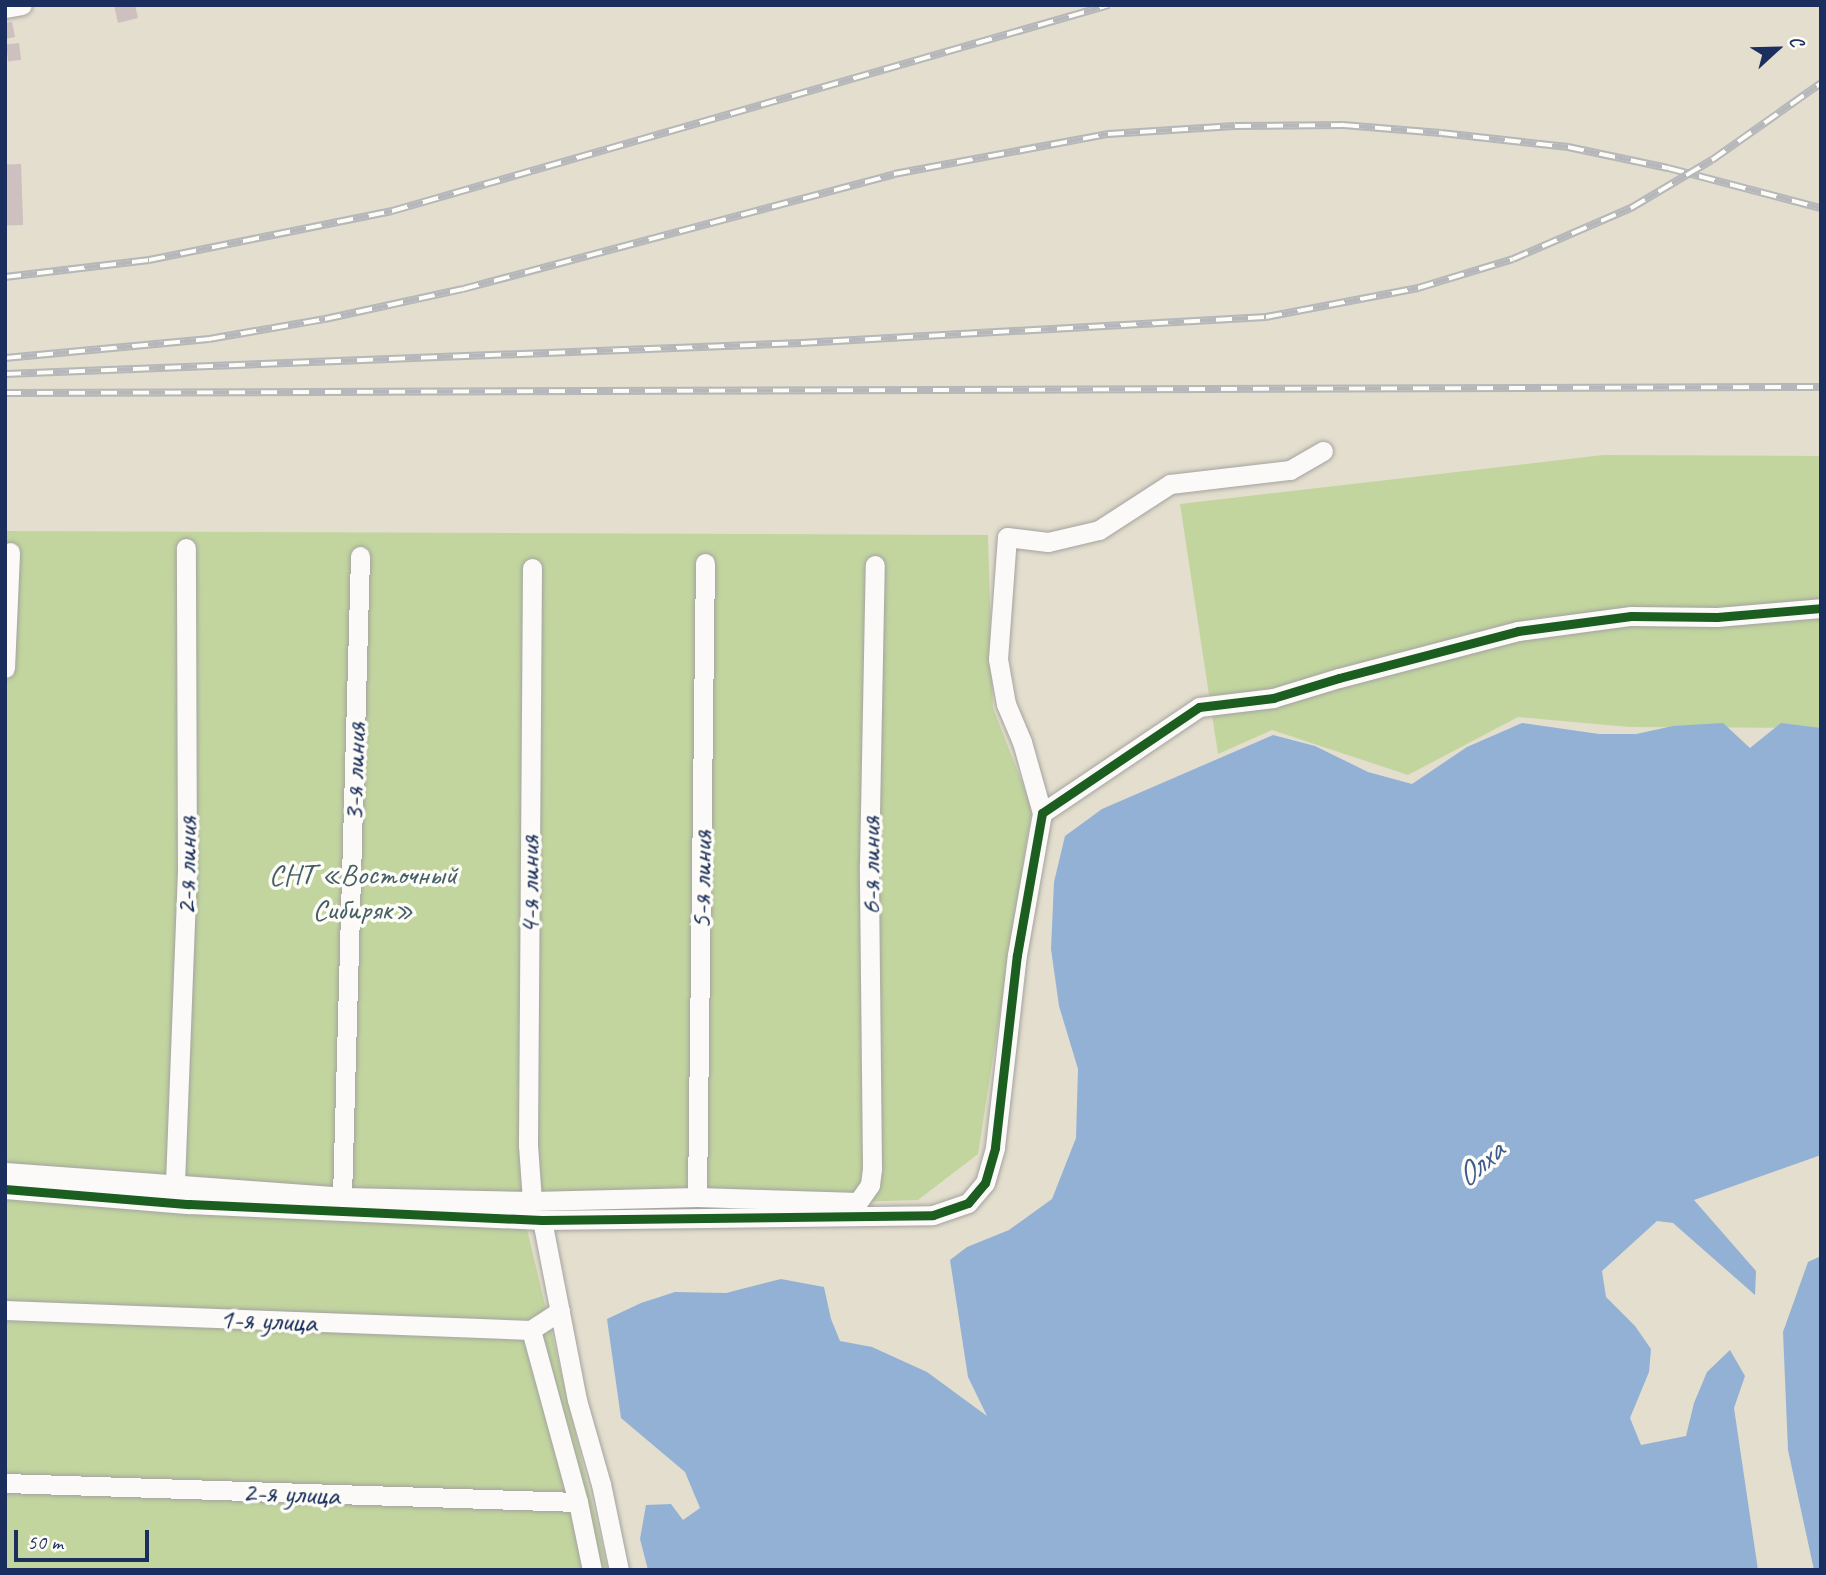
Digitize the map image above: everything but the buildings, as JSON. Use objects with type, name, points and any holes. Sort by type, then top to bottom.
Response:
[{"type":"street","points":[[5,8],[22,5]]},
{"type":"street","points":[[5,1189],[189,1203],[542,1220],[933,1215],[968,1203],[985,1183],[995,1147],[1017,955],[1042,813],[1022,742],[1006,704],[998,659],[1007,537],[1048,542],[1099,530],[1170,484],[1290,470],[1323,451]]},
{"type":"street","name":"2-я линия","points":[[175,1184],[187,870],[186,548]]},
{"type":"street","points":[[5,668],[10,552]]},
{"type":"street","name":"3-я линия","points":[[342,1197],[360,556]]},
{"type":"street","name":"5-я линия","points":[[697,1197],[705,563]]},
{"type":"street","name":"6-я линия","points":[[697,1197],[858,1202],[870,1185],[869,864],[874,565]]},
{"type":"street","name":"4-я линия","points":[[532,568],[527,1145],[532,1201]]},
{"type":"street","points":[[1042,813],[1199,707],[1273,698],[1518,631],[1631,616],[1717,617],[1821,608]]},
{"type":"street","points":[[5,1172],[342,1197],[532,1201],[697,1197]]},
{"type":"street","points":[[542,1220],[577,1400],[601,1484],[619,1570]]},
{"type":"street","name":"1-я улица","points":[[5,1310],[531,1330]]},
{"type":"street","points":[[560,1311],[531,1330],[578,1502],[592,1570]]},
{"type":"street","name":"2-я улица","points":[[5,1483],[578,1502]]},
{"type":"green space","points":[[1603,455],[1821,456],[1821,728],[1629,727],[1518,717],[1408,775],[1272,730],[1218,754],[1180,504]]},
{"type":"green space","name":"СНТ «Восточный Сибиряк»","points":[[5,531],[988,535],[993,708],[1032,808],[978,1154],[918,1200],[523,1212],[608,1570],[5,1570]]},
{"type":"water","name":"Олха","points":[[1522,723],[1599,734],[1636,734],[1673,726],[1723,723],[1750,748],[1781,723],[1821,728],[1821,1155],[1694,1200],[1756,1271],[1755,1295],[1673,1223],[1657,1221],[1602,1271],[1606,1297],[1635,1326],[1651,1349],[1649,1372],[1630,1418],[1641,1445],[1686,1436],[1694,1403],[1707,1372],[1730,1350],[1745,1376],[1734,1408],[1758,1570],[648,1570],[640,1539],[646,1505],[671,1504],[683,1520],[700,1508],[685,1472],[621,1418],[607,1319],[641,1303],[675,1292],[726,1293],[781,1279],[824,1287],[831,1319],[840,1341],[872,1347],[927,1372],[987,1416],[968,1377],[950,1260],[967,1247],[1009,1230],[1052,1199],[1076,1138],[1078,1069],[1059,1006],[1051,949],[1054,882],[1065,836],[1102,809],[1273,735],[1315,746],[1368,772],[1412,784],[1467,747]]},
{"type":"water","points":[[1821,1256],[1821,1570],[1814,1570],[1788,1450],[1783,1332],[1808,1262]]},
{"type":"railway","points":[[5,277],[149,260],[392,211],[1109,5]]},
{"type":"railway","points":[[5,374],[801,343],[1266,317],[1418,288],[1513,259],[1631,208],[1712,160],[1821,83]]},
{"type":"railway","points":[[5,358],[209,339],[325,319],[463,289],[894,174],[1108,134],[1235,126],[1343,125],[1441,133],[1568,147],[1668,168],[1821,208]]},
{"type":"railway","points":[[5,393],[1821,387]]},
{"type":"cycle path","points":[[5,1189],[189,1204],[542,1220],[933,1215],[968,1203],[985,1183],[995,1147],[1017,955],[1042,813],[1199,707],[1273,698],[1518,631],[1631,616],[1717,617],[1821,608]]}]
